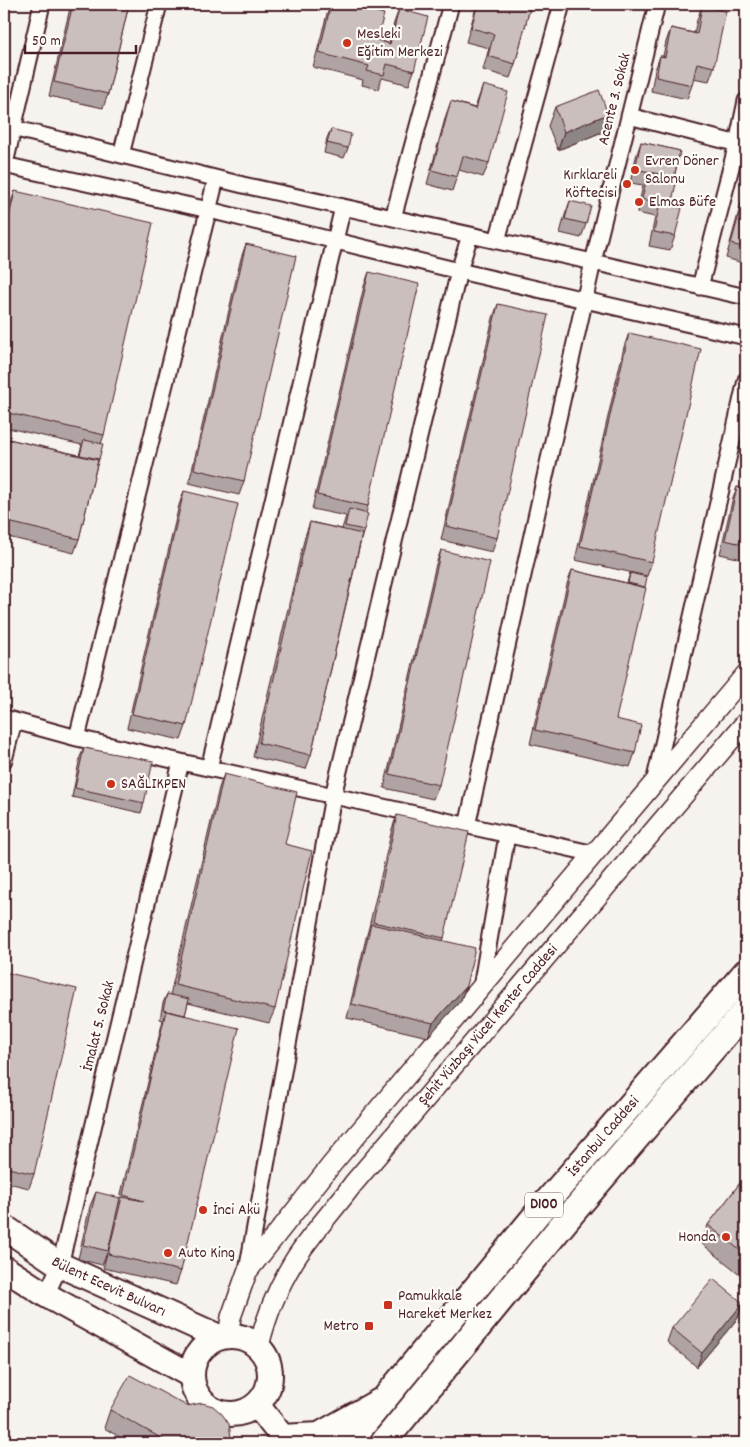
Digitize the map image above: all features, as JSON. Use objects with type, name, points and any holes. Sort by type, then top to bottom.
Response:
[{"type":"highway","name":"İstanbul Caddesi","points":[[348,1443],[551,1197],[746,972]]},
{"type":"highway","name":"İstanbul Caddesi","points":[[383,1443],[572,1212],[743,1018]]},
{"type":"main road","name":"Bülent Ecevit Bulvarı","points":[[4,1227],[60,1265],[224,1336]]},
{"type":"main road","points":[[4,1268],[46,1295],[192,1376]]},
{"type":"main road","points":[[236,1335],[248,1339],[259,1346],[267,1357],[271,1370],[270,1383],[265,1395],[257,1405],[246,1412],[233,1414],[220,1413],[209,1407],[200,1398],[194,1387],[192,1376],[194,1361],[199,1352],[210,1341],[224,1336],[236,1335]]},
{"type":"main road","points":[[257,1405],[283,1441],[319,1435],[386,1397]]},
{"type":"street","points":[[42,4],[8,127],[4,166],[209,210],[459,271],[746,337]]},
{"type":"street","points":[[121,155],[159,4]]},
{"type":"street","points":[[393,218],[451,4]]},
{"type":"street","points":[[497,241],[562,4]]},
{"type":"street","name":"Acente 3. Sokak","points":[[467,826],[585,300],[657,4]]},
{"type":"street","points":[[700,286],[742,145],[746,101]]},
{"type":"street","points":[[629,116],[742,145]]},
{"type":"street","points":[[8,127],[216,179],[594,262],[746,298]]},
{"type":"street","points":[[78,738],[216,179]]},
{"type":"street","points":[[210,768],[342,207]]},
{"type":"street","points":[[224,1336],[247,1272],[333,796],[459,271],[470,235]]},
{"type":"street","points":[[654,784],[746,380]]},
{"type":"street","name":"Şehit Yüzbaşı Yücel Kenter Caddesi","points":[[247,1272],[332,1164],[746,674]]},
{"type":"street","points":[[4,760],[9,719],[78,738],[181,762],[595,854]]},
{"type":"street","name":"Şehit Yüzbaşı Yücel Kenter Caddesi","points":[[259,1346],[264,1325],[294,1261],[353,1184],[746,722]]},
{"type":"street","name":"İmalat 5. Sokak","points":[[46,1295],[60,1265],[181,762]]},
{"type":"street","points":[[481,988],[507,835]]},
{"type":"building","points":[[73,4],[129,4],[108,94],[54,82]]},
{"type":"building","name":"Mesleki Eğitim Merkezi","points":[[331,4],[345,4],[384,14],[377,40],[390,44],[399,9],[428,17],[414,71],[387,64],[384,75],[367,71],[369,66],[319,53]]},
{"type":"building","points":[[478,4],[531,4],[515,64],[488,56],[494,34],[471,28]]},
{"type":"building","points":[[702,6],[726,11],[714,67],[697,63],[692,85],[656,77],[660,56],[665,57],[671,28],[697,34]]},
{"type":"building","points":[[483,85],[508,92],[489,163],[463,156],[457,177],[432,170],[451,101],[476,109]]},
{"type":"building","points":[[599,90],[608,114],[564,132],[555,107]]},
{"type":"building","points":[[331,129],[351,134],[348,148],[327,143]]},
{"type":"building","points":[[641,142],[680,151],[674,177],[635,169]]},
{"type":"building","points":[[648,172],[677,179],[671,206],[682,208],[675,236],[654,232],[660,203],[642,199]]},
{"type":"building","points":[[746,189],[746,248],[731,244]]},
{"type":"building","points":[[15,191],[153,223],[104,435],[4,412],[4,239]]},
{"type":"building","points":[[570,201],[591,206],[586,224],[565,219]]},
{"type":"building","points":[[246,244],[296,256],[244,481],[194,469]]},
{"type":"building","points":[[369,272],[419,284],[368,506],[317,495]]},
{"type":"building","points":[[498,304],[548,315],[497,538],[446,526]]},
{"type":"building","points":[[629,333],[701,349],[652,562],[580,546]]},
{"type":"building","points":[[4,438],[98,460],[79,539],[4,521]]},
{"type":"building","points":[[84,440],[103,444],[99,459],[80,455]]},
{"type":"building","points":[[737,487],[746,489],[746,545],[725,540]]},
{"type":"building","points":[[184,491],[238,504],[186,726],[132,714]]},
{"type":"building","points":[[349,509],[368,514],[364,530],[345,526]]},
{"type":"building","points":[[310,522],[362,534],[311,755],[259,743]]},
{"type":"building","points":[[441,550],[490,562],[439,785],[389,774]]},
{"type":"building","points":[[572,570],[646,588],[616,719],[641,725],[635,753],[535,730]]},
{"type":"building","points":[[630,573],[647,577],[645,587],[628,583]]},
{"type":"building","name":"SAĞLIKPEN","points":[[84,748],[153,761],[144,803],[75,788]]},
{"type":"building","points":[[224,774],[297,792],[285,844],[312,851],[275,1009],[175,985]]},
{"type":"building","points":[[397,815],[469,832],[444,938],[373,922]]},
{"type":"building","points":[[371,924],[475,948],[466,986],[433,1023],[352,1004]]},
{"type":"building","points":[[4,972],[77,989],[34,1174],[4,1167]]},
{"type":"building","points":[[167,994],[189,999],[185,1015],[163,1010]]},
{"type":"building","points":[[166,1011],[239,1028],[181,1271],[108,1254],[122,1197],[144,1201],[123,1195]]},
{"type":"building","points":[[746,1175],[746,1255],[708,1225]]},
{"type":"building","points":[[96,1192],[120,1198],[108,1251],[83,1245]]},
{"type":"building","points":[[713,1279],[743,1303],[702,1353],[672,1328]]},
{"type":"building","points":[[130,1375],[187,1406],[202,1403],[213,1406],[229,1424],[230,1443],[170,1443],[110,1410]]},
{"type":"place","name":"Mesleki Eğitim Merkezi","points":[[347,43]]},
{"type":"place","name":"Evren Döner Salonu","points":[[635,170]]},
{"type":"place","name":"Kırklareli Köftecisi","points":[[627,184]]},
{"type":"place","name":"Elmas Büfe","points":[[639,202]]},
{"type":"place","name":"SAĞLIKPEN","points":[[111,784]]},
{"type":"place","name":"İnci Akü","points":[[203,1210]]},
{"type":"place","name":"Honda","points":[[726,1237]]},
{"type":"place","name":"Auto King","points":[[168,1253]]},
{"type":"place","name":"Pamukkale Hareket Merkez","points":[[388,1305]]},
{"type":"place","name":"Metro","points":[[369,1326]]}]
